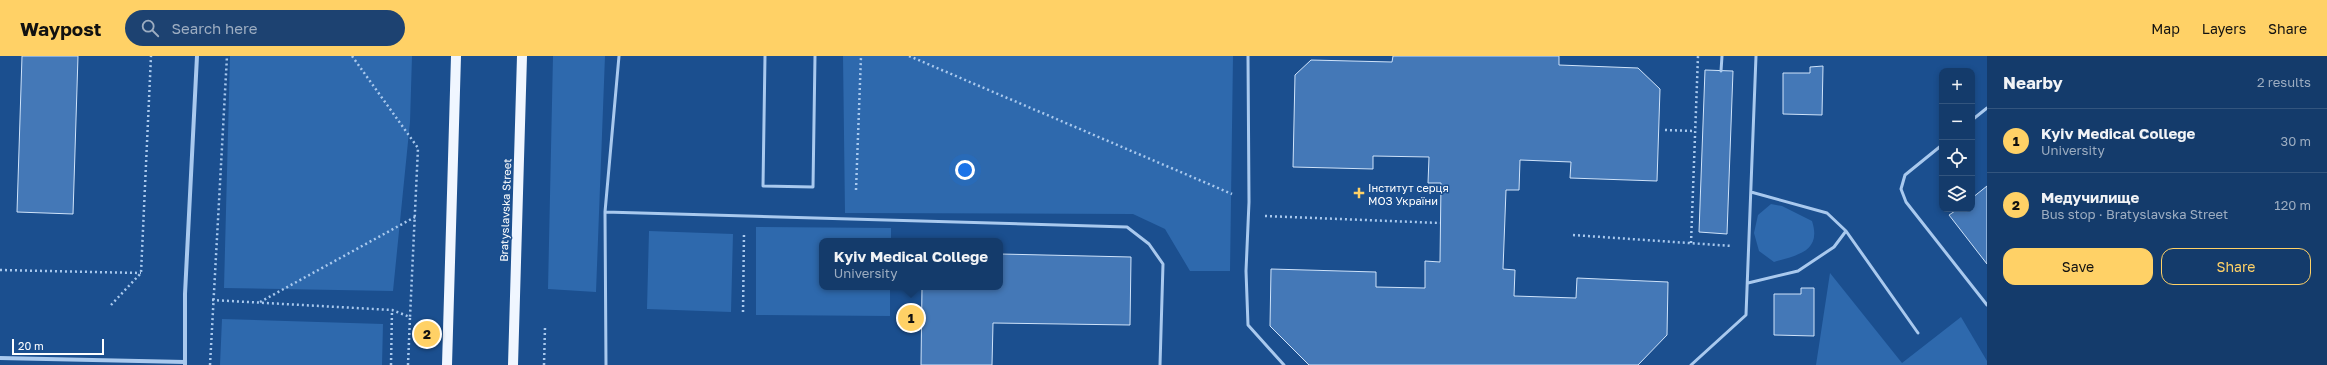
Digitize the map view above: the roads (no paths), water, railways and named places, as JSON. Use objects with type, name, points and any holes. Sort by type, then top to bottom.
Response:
[{"type":"main road","points":[[447,365],[456,56]]},
{"type":"main road","name":"Bratyslavska Street","points":[[513,365],[522,56]]},
{"type":"street","points":[[0,358],[185,364],[185,294],[197,56]]},
{"type":"lane","points":[[606,365],[605,212],[618,56]]},
{"type":"lane","points":[[765,56],[763,186],[813,187],[815,56]]},
{"type":"lane","points":[[1248,56],[1249,202],[1246,270],[1248,325],[1284,365]]},
{"type":"lane","points":[[1721,71],[1722,56]]},
{"type":"lane","points":[[1691,365],[1746,315],[1756,56]]},
{"type":"lane","points":[[1975,118],[1987,108]]},
{"type":"lane","points":[[1939,147],[1905,175],[1900,189],[1906,202],[1987,305]]},
{"type":"lane","points":[[1751,192],[1827,213],[1846,231],[1918,333]]},
{"type":"lane","points":[[605,212],[1127,227],[1149,244],[1163,264],[1160,365]]},
{"type":"lane","points":[[1748,282],[1798,271],[1834,247],[1846,231]]},
{"type":"place","name":"Інститут серця МОЗ України","points":[[1359,193]]},
{"type":"place","name":"Kyiv Medical College","points":[[911,318]]},
{"type":"place","name":"Медучилище","points":[[427,334]]}]
